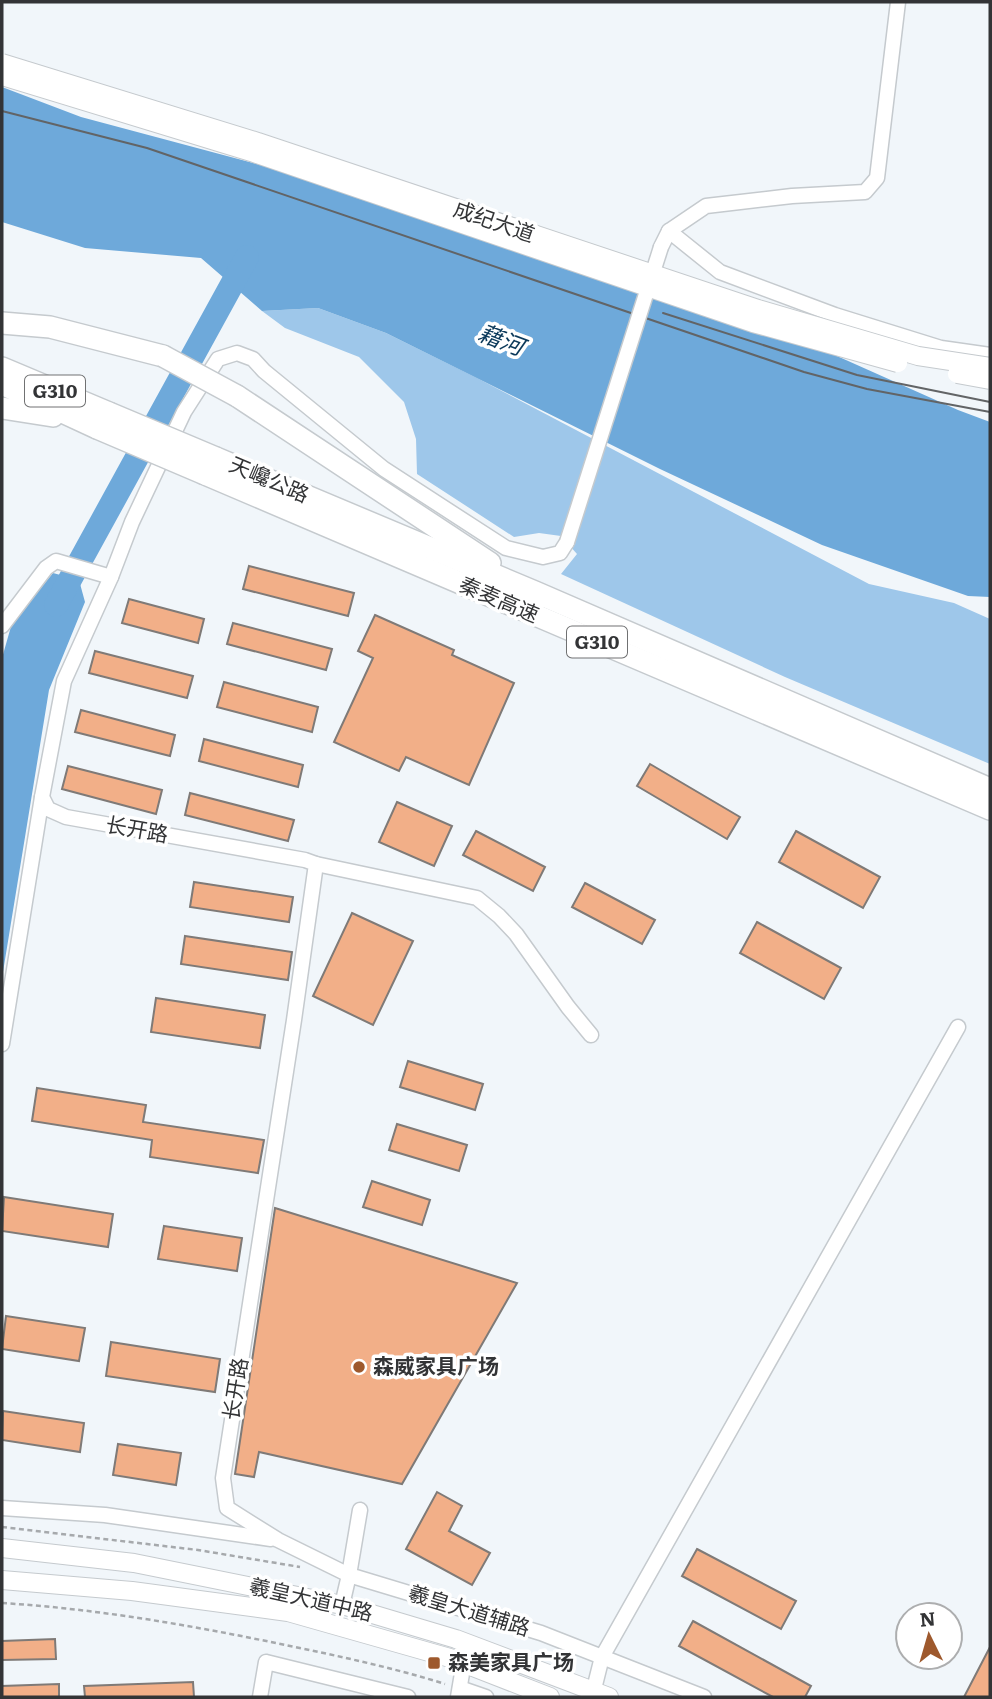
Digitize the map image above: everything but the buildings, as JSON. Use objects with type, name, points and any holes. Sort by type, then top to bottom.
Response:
[{"type":"highway","points":[[2,323],[50,327],[163,356],[237,396],[535,593]]},
{"type":"highway","name":"天巉公路","points":[[2,368],[535,593]]},
{"type":"highway","name":"G310","points":[[2,384],[91,426]]},
{"type":"highway","points":[[2,408],[91,426]]},
{"type":"highway","name":"秦麦高速","points":[[91,426],[990,809]]},
{"type":"highway","name":"秦麦高速","points":[[535,593],[990,789]]},
{"type":"main road","name":"成纪大道","points":[[2,63],[258,142],[758,309],[918,356],[990,367]]},
{"type":"main road","name":"成纪大道","points":[[2,76],[254,153],[753,323],[918,368],[990,380]]},
{"type":"main road","name":"羲皇大道中路","points":[[2,1548],[134,1563],[342,1605],[467,1644],[598,1696]]},
{"type":"main road","name":"羲皇大道中路","points":[[2,1580],[132,1591],[288,1612],[465,1663],[550,1697]]},
{"type":"street","points":[[2,1044],[41,797],[64,681],[111,577],[132,522],[184,412],[218,359],[237,353],[253,359],[264,371],[384,469],[506,548],[543,557],[560,554],[567,542],[661,247],[669,231],[706,206],[865,192],[877,178],[898,2]]},
{"type":"street","points":[[669,231],[720,272],[835,315],[941,348],[990,355]]},
{"type":"street","points":[[2,625],[46,568],[56,561],[111,577]]},
{"type":"street","name":"长开路","points":[[41,797],[48,809],[65,817],[316,864],[223,1478],[227,1508],[278,1540],[349,1575]]},
{"type":"street","points":[[316,864],[477,898],[516,934],[591,1035]]},
{"type":"street","points":[[598,1696],[602,1657],[958,1027]]},
{"type":"street","points":[[2,1508],[105,1514],[278,1540]]},
{"type":"street","points":[[342,1605],[360,1510]]},
{"type":"street","name":"羲皇大道辅路","points":[[349,1575],[541,1633],[705,1697]]},
{"type":"street","points":[[467,1644],[459,1693],[486,1697]]},
{"type":"street","points":[[260,1697],[266,1662],[408,1697]]},
{"type":"path","points":[[2,1527],[198,1550],[307,1568]]},
{"type":"path","points":[[2,1603],[74,1608],[231,1633],[394,1668],[459,1693]]},
{"type":"shaded area","points":[[318,308],[386,333],[477,378],[869,584],[954,603],[990,619],[990,764],[785,677],[561,574],[577,554],[561,536],[539,533],[514,537],[417,474],[416,439],[404,402],[359,357],[285,328],[262,311]]},
{"type":"water","name":"藉河","points":[[2,87],[81,117],[294,174],[819,348],[990,422],[990,597],[968,596],[822,545],[660,469],[386,333],[318,308],[262,311],[201,258],[85,248],[2,222]]},
{"type":"water","points":[[53,573],[79,580],[85,602],[49,690],[2,978],[2,658],[12,623]]},
{"type":"waterway","points":[[56,605],[247,257]]},
{"type":"tram line","points":[[2,111],[147,148],[804,372],[867,389],[990,412]]},
{"type":"tram line","points":[[663,313],[857,375],[990,402]]},
{"type":"place","name":"森威家具广场","points":[[359,1367]]},
{"type":"place","name":"森美家具广场","points":[[434,1663]]}]
